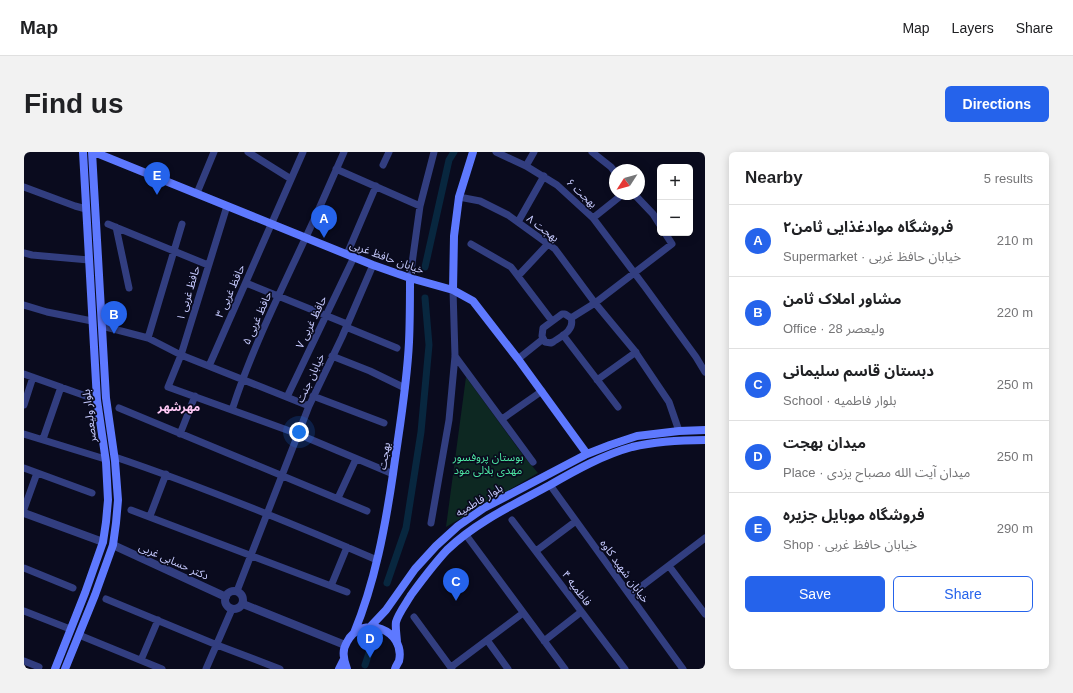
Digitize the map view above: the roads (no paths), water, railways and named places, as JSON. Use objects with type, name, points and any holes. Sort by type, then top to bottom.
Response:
[{"type":"main road","name":"بلوار ولیعصر","points":[[55,669],[103,542],[108,500],[105,459],[97,400],[82,152]]},
{"type":"main road","name":"بلوار ولیعصر","points":[[65,669],[113,545],[118,500],[115,457],[106,398],[93,152]]},
{"type":"main road","name":"خیابان حافظ غربی","points":[[93,152],[373,265],[410,278],[453,290],[473,301],[518,358],[587,454]]},
{"type":"main road","points":[[453,290],[454,236],[459,197],[473,152]]},
{"type":"main road","name":"بهجت","points":[[345,645],[354,633],[366,600],[386,520],[405,388],[409,342],[410,278]]},
{"type":"main road","name":"بلوار فاطمیه","points":[[370,627],[386,610],[415,569],[436,546],[458,526],[484,508],[587,454],[636,436],[679,431],[705,430]]},
{"type":"main road","name":"بلوار فاطمیه","points":[[395,669],[399,661],[396,622],[406,603],[422,579],[448,550],[466,535],[499,513],[566,475],[607,456],[633,447],[667,442],[705,440]]},
{"type":"main road","points":[[106,522],[112,525],[116,524]]},
{"type":"main road","points":[[103,542],[113,545]]},
{"type":"main road","points":[[92,573],[97,570],[101,577]]},
{"type":"main road","points":[[354,633],[361,629],[377,627],[389,633],[397,643]]},
{"type":"main road","points":[[345,645],[343,654],[348,669]]},
{"type":"main road","points":[[339,669],[344,659]]},
{"type":"street","points":[[197,193],[214,152]]},
{"type":"street","points":[[248,152],[259,155],[291,179]]},
{"type":"street","name":"حافظ غربی ۳","points":[[209,366],[302,152]]},
{"type":"street","name":"حافظ غربی ۵","points":[[232,410],[242,379],[278,296],[306,238],[344,152]]},
{"type":"street","points":[[383,165],[389,152]]},
{"type":"street","points":[[410,278],[420,206],[434,152]]},
{"type":"street","name":"بهجت ۶","points":[[496,152],[544,176],[557,185],[593,218],[696,357],[705,372]]},
{"type":"street","points":[[526,166],[534,152]]},
{"type":"street","points":[[592,152],[609,165]]},
{"type":"street","points":[[336,169],[420,206]]},
{"type":"street","points":[[518,222],[544,176]]},
{"type":"street","name":"حافظ غربی ۷","points":[[287,397],[326,316],[351,256],[376,186]]},
{"type":"street","points":[[25,188],[86,209]]},
{"type":"street","name":"بهجت ۸","points":[[459,197],[480,202],[508,215],[555,249],[595,303],[636,352],[669,402],[679,431]]},
{"type":"street","points":[[593,218],[616,200]]},
{"type":"street","points":[[640,200],[657,220]]},
{"type":"street","name":"حافظ غربی ۱","points":[[195,396],[168,387],[181,355],[226,206]]},
{"type":"street","points":[[108,224],[208,266]]},
{"type":"street","points":[[148,338],[182,224]]},
{"type":"street","points":[[116,227],[129,288]]},
{"type":"street","points":[[570,318],[595,303],[672,244],[667,236]]},
{"type":"street","points":[[471,244],[511,267],[552,321]]},
{"type":"street","points":[[518,276],[548,244]]},
{"type":"street","points":[[24,253],[89,260]]},
{"type":"street","name":"خیابان جنت","points":[[237,592],[250,555],[313,396],[373,265]]},
{"type":"street","points":[[246,283],[326,316],[374,339],[397,348]]},
{"type":"street","points":[[431,523],[449,420],[455,356],[453,290]]},
{"type":"street","points":[[24,305],[47,312],[92,321]]},
{"type":"street","points":[[562,314],[565,314],[570,318],[572,325],[570,329],[551,343],[545,342],[542,332],[543,328],[562,314]]},
{"type":"street","points":[[102,326],[148,338],[181,355],[309,406]]},
{"type":"street","points":[[562,335],[618,407]]},
{"type":"street","points":[[518,358],[543,339]]},
{"type":"street","points":[[597,380],[636,352]]},
{"type":"street","points":[[332,356],[370,371],[405,388]]},
{"type":"street","points":[[455,356],[533,462]]},
{"type":"street","points":[[24,374],[97,400]]},
{"type":"street","points":[[24,405],[34,377]]},
{"type":"street","points":[[43,440],[61,387]]},
{"type":"street","points":[[502,420],[542,391]]},
{"type":"street","points":[[180,434],[195,396],[298,434],[393,474]]},
{"type":"street","points":[[313,396],[384,422]]},
{"type":"street","points":[[119,408],[367,511]]},
{"type":"street","points":[[24,434],[105,459]]},
{"type":"street","points":[[115,457],[166,474],[377,560]]},
{"type":"street","points":[[338,498],[356,459]]},
{"type":"street","points":[[24,468],[92,493]]},
{"type":"street","points":[[24,509],[37,474]]},
{"type":"street","points":[[150,516],[166,474]]},
{"type":"street","name":"خیابان شهید کاوه","points":[[550,485],[683,669]]},
{"type":"street","points":[[130,510],[150,516],[188,532],[347,592]]},
{"type":"street","points":[[24,513],[103,542]]},
{"type":"street","name":"فاطمیه ۴","points":[[512,520],[625,669]]},
{"type":"street","points":[[536,551],[576,521]]},
{"type":"street","points":[[466,535],[565,669]]},
{"type":"street","points":[[630,595],[705,538]]},
{"type":"street","name":"دکتر حسابی غربی","points":[[113,545],[226,597]]},
{"type":"street","points":[[331,586],[347,547]]},
{"type":"street","points":[[669,566],[704,609]]},
{"type":"street","points":[[24,568],[73,588]]},
{"type":"street","points":[[234,591],[237,592],[240,593],[243,598],[243,604],[239,608],[232,609],[227,606],[225,600],[229,593],[234,591]]},
{"type":"street","points":[[106,599],[277,668]]},
{"type":"street","points":[[243,604],[345,645]]},
{"type":"street","points":[[206,669],[232,609]]},
{"type":"street","points":[[24,611],[70,629]]},
{"type":"street","points":[[544,641],[582,612]]},
{"type":"street","points":[[414,617],[451,668],[523,613]]},
{"type":"street","points":[[141,660],[158,620]]},
{"type":"street","points":[[79,635],[162,669]]},
{"type":"street","points":[[487,640],[508,669]]},
{"type":"street","points":[[24,661],[39,667]]},
{"type":"waterway","points":[[425,267],[449,160],[454,152]]},
{"type":"waterway","points":[[387,583],[406,528],[421,432],[429,345],[425,298]]},
{"type":"waterway","points":[[365,665],[372,644]]},
{"type":"place","name":"فروشگاه موبایل جزیره","points":[[157,195]]},
{"type":"place","name":"فروشگاه موادغذایی ثامن۲","points":[[324,238]]},
{"type":"place","name":"مشاور املاک ثامن","points":[[114,334]]},
{"type":"place","name":"دبستان قاسم سلیمانی","points":[[456,601]]},
{"type":"place","name":"میدان بهجت","points":[[370,658]]},
{"type":"district","name":"مهرشهر","points":[[179,407]]},
{"type":"park label","name":"بوستان پروفسور مهدی بلالی مود","points":[[488,463]]}]
